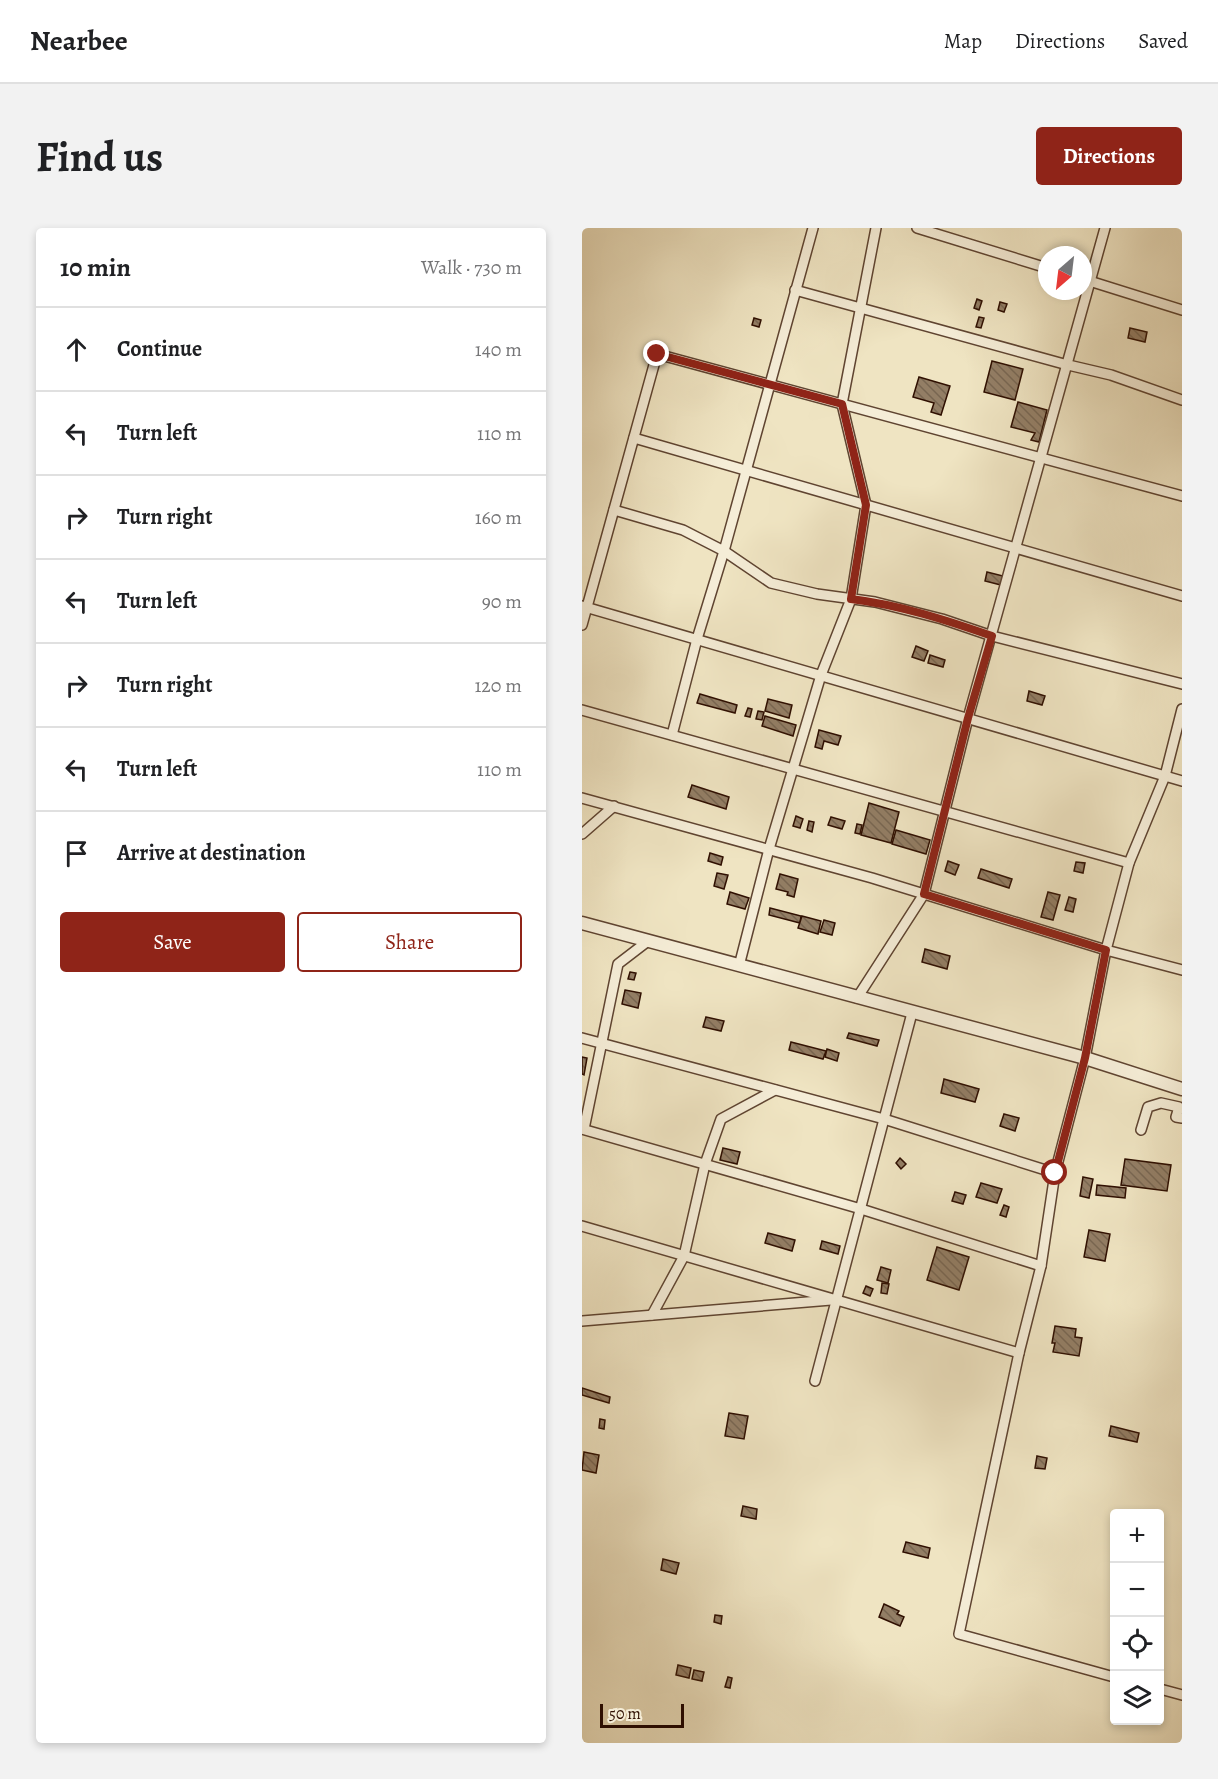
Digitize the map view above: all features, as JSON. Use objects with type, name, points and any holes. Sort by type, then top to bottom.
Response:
[{"type":"street","points":[[672,735],[813,228]]},
{"type":"street","points":[[739,966],[769,849],[821,675],[851,599],[866,505],[842,404],[876,228]]},
{"type":"street","points":[[917,228],[943,232],[1038,265]]},
{"type":"street","points":[[1092,266],[1105,228]]},
{"type":"street","points":[[1092,282],[1182,310]]},
{"type":"street","points":[[795,290],[1111,375],[1182,400]]},
{"type":"street","points":[[857,998],[924,894],[968,718],[1067,365],[1082,300]]},
{"type":"street","points":[[582,625],[585,606],[657,354],[1182,496]]},
{"type":"street","points":[[634,438],[1182,596]]},
{"type":"street","points":[[614,510],[683,530],[724,551],[771,583],[817,594],[875,602],[942,619],[992,636],[1182,684]]},
{"type":"street","points":[[585,606],[1182,781]]},
{"type":"street","points":[[1110,1676],[959,1634],[1019,1353],[1041,1266],[1055,1173],[1085,1058],[1106,950],[1130,863],[1166,776],[1182,709]]},
{"type":"street","points":[[582,710],[1130,863]]},
{"type":"street","points":[[582,798],[769,849],[1106,950],[1182,970]]},
{"type":"street","points":[[582,834],[614,806]]},
{"type":"street","points":[[582,923],[1085,1058],[1182,1089]]},
{"type":"street","points":[[648,941],[618,964],[583,1129],[861,1209],[1041,1266]]},
{"type":"street","points":[[815,1381],[912,1013]]},
{"type":"street","points":[[582,1038],[884,1119],[1055,1173]]},
{"type":"street","points":[[652,1315],[684,1256],[705,1164],[721,1119],[775,1090]]},
{"type":"street","points":[[1141,1130],[1148,1107],[1154,1105],[1161,1103],[1179,1107],[1176,1117],[1182,1118]]},
{"type":"street","points":[[582,1226],[1019,1353]]},
{"type":"street","points":[[582,1322],[837,1299]]},
{"type":"street","points":[[1164,1690],[1182,1695]]},
{"type":"building","points":[[977,299],[982,301],[979,310],[974,308]]},
{"type":"building","points":[[1000,302],[1007,304],[1004,312],[998,310]]},
{"type":"building","points":[[979,317],[984,318],[981,328],[976,327]]},
{"type":"building","points":[[754,318],[761,320],[759,327],[752,325]]},
{"type":"building","points":[[1130,328],[1147,332],[1145,342],[1128,338]]},
{"type":"building","points":[[992,361],[1023,369],[1015,400],[984,392]]},
{"type":"building","points":[[919,377],[950,386],[941,415],[931,412],[934,403],[913,397]]},
{"type":"building","points":[[1018,402],[1047,410],[1039,442],[1031,440],[1035,433],[1011,427]]},
{"type":"building","points":[[987,572],[1003,576],[1001,585],[985,581]]},
{"type":"building","points":[[916,646],[928,651],[924,661],[912,657]]},
{"type":"building","points":[[930,655],[945,660],[943,667],[928,663]]},
{"type":"building","points":[[1029,691],[1045,696],[1042,705],[1027,701]]},
{"type":"building","points":[[700,694],[737,705],[735,713],[697,703]]},
{"type":"building","points":[[768,699],[792,705],[789,718],[765,711]]},
{"type":"building","points":[[748,708],[752,709],[750,717],[745,716]]},
{"type":"building","points":[[758,711],[764,712],[762,720],[756,719]]},
{"type":"building","points":[[765,716],[796,725],[793,736],[762,726]]},
{"type":"building","points":[[819,730],[841,736],[838,745],[824,741],[822,749],[815,747]]},
{"type":"building","points":[[692,785],[729,797],[726,809],[688,797]]},
{"type":"building","points":[[869,803],[899,812],[891,843],[861,835]]},
{"type":"building","points":[[796,816],[803,819],[800,828],[793,826]]},
{"type":"building","points":[[831,817],[845,821],[842,829],[828,825]]},
{"type":"building","points":[[809,821],[814,822],[812,832],[807,830]]},
{"type":"building","points":[[857,824],[862,825],[860,834],[855,833]]},
{"type":"building","points":[[896,830],[930,840],[926,854],[892,844]]},
{"type":"building","points":[[710,853],[723,857],[721,865],[708,861]]},
{"type":"building","points":[[948,861],[959,865],[955,875],[945,871]]},
{"type":"building","points":[[1076,862],[1085,863],[1083,873],[1074,871]]},
{"type":"building","points":[[981,869],[1012,879],[1009,888],[978,878]]},
{"type":"building","points":[[717,873],[728,875],[724,889],[714,886]]},
{"type":"building","points":[[780,874],[798,879],[794,897],[787,895],[788,892],[776,889]]},
{"type":"building","points":[[730,892],[749,898],[745,909],[727,904]]},
{"type":"building","points":[[1048,892],[1060,895],[1053,920],[1041,917]]},
{"type":"building","points":[[1069,897],[1076,899],[1073,912],[1065,910]]},
{"type":"building","points":[[770,908],[801,916],[800,923],[769,915]]},
{"type":"building","points":[[802,916],[821,921],[818,934],[798,928]]},
{"type":"building","points":[[824,920],[835,923],[832,935],[820,932]]},
{"type":"building","points":[[925,949],[950,956],[947,969],[922,962]]},
{"type":"building","points":[[630,972],[636,973],[634,980],[628,979]]},
{"type":"building","points":[[625,990],[641,993],[638,1008],[622,1004]]},
{"type":"building","points":[[706,1017],[724,1021],[721,1031],[703,1027]]},
{"type":"building","points":[[849,1033],[879,1040],[877,1046],[847,1038]]},
{"type":"building","points":[[791,1042],[826,1051],[823,1059],[789,1050]]},
{"type":"building","points":[[827,1049],[839,1053],[837,1061],[825,1057]]},
{"type":"building","points":[[582,1057],[587,1058],[584,1075],[582,1074]]},
{"type":"building","points":[[944,1079],[979,1089],[975,1102],[941,1093]]},
{"type":"building","points":[[1004,1114],[1019,1118],[1015,1131],[1000,1126]]},
{"type":"building","points":[[723,1148],[740,1152],[737,1164],[720,1160]]},
{"type":"building","points":[[900,1158],[906,1164],[901,1169],[896,1163]]},
{"type":"building","points":[[1125,1159],[1171,1165],[1167,1191],[1121,1185]]},
{"type":"building","points":[[1083,1177],[1093,1179],[1089,1198],[1080,1196]]},
{"type":"building","points":[[981,1183],[1002,1189],[997,1203],[976,1197]]},
{"type":"building","points":[[1097,1185],[1126,1188],[1125,1198],[1096,1195]]},
{"type":"building","points":[[955,1192],[966,1195],[963,1204],[952,1201]]},
{"type":"building","points":[[1004,1205],[1009,1207],[1006,1217],[1000,1215]]},
{"type":"building","points":[[1089,1230],[1110,1234],[1105,1261],[1084,1257]]},
{"type":"building","points":[[768,1233],[795,1240],[792,1251],[765,1243]]},
{"type":"building","points":[[822,1241],[840,1246],[838,1254],[820,1249]]},
{"type":"building","points":[[937,1247],[969,1257],[959,1290],[927,1280]]},
{"type":"building","points":[[881,1267],[891,1270],[888,1283],[877,1280]]},
{"type":"building","points":[[882,1283],[889,1284],[887,1294],[881,1293]]},
{"type":"building","points":[[866,1286],[873,1289],[870,1296],[863,1293]]},
{"type":"building","points":[[1055,1326],[1076,1329],[1075,1337],[1082,1338],[1079,1356],[1053,1352]]},
{"type":"building","points":[[582,1388],[610,1397],[609,1403],[582,1395]]},
{"type":"building","points":[[729,1413],[748,1416],[744,1439],[725,1436]]},
{"type":"building","points":[[600,1419],[605,1420],[604,1429],[599,1428]]},
{"type":"building","points":[[1111,1426],[1139,1433],[1137,1442],[1109,1436]]},
{"type":"building","points":[[584,1452],[599,1455],[596,1473],[582,1470]]},
{"type":"building","points":[[1037,1456],[1047,1458],[1045,1469],[1035,1468]]},
{"type":"building","points":[[743,1506],[757,1509],[756,1519],[741,1516]]},
{"type":"building","points":[[906,1542],[930,1548],[928,1558],[903,1552]]},
{"type":"building","points":[[663,1559],[679,1563],[676,1574],[661,1570]]},
{"type":"building","points":[[884,1604],[899,1611],[897,1614],[904,1617],[900,1626],[879,1617]]},
{"type":"building","points":[[715,1615],[722,1616],[721,1624],[714,1622]]},
{"type":"building","points":[[678,1665],[691,1668],[689,1678],[676,1675]]},
{"type":"building","points":[[694,1670],[704,1672],[702,1681],[692,1679]]},
{"type":"building","points":[[728,1677],[732,1678],[730,1688],[725,1687]]},
{"type":"route","points":[[657,354],[842,404],[866,505],[851,599],[875,602],[942,619],[992,636],[968,718],[924,894],[1106,950],[1085,1058],[1055,1173]]}]
